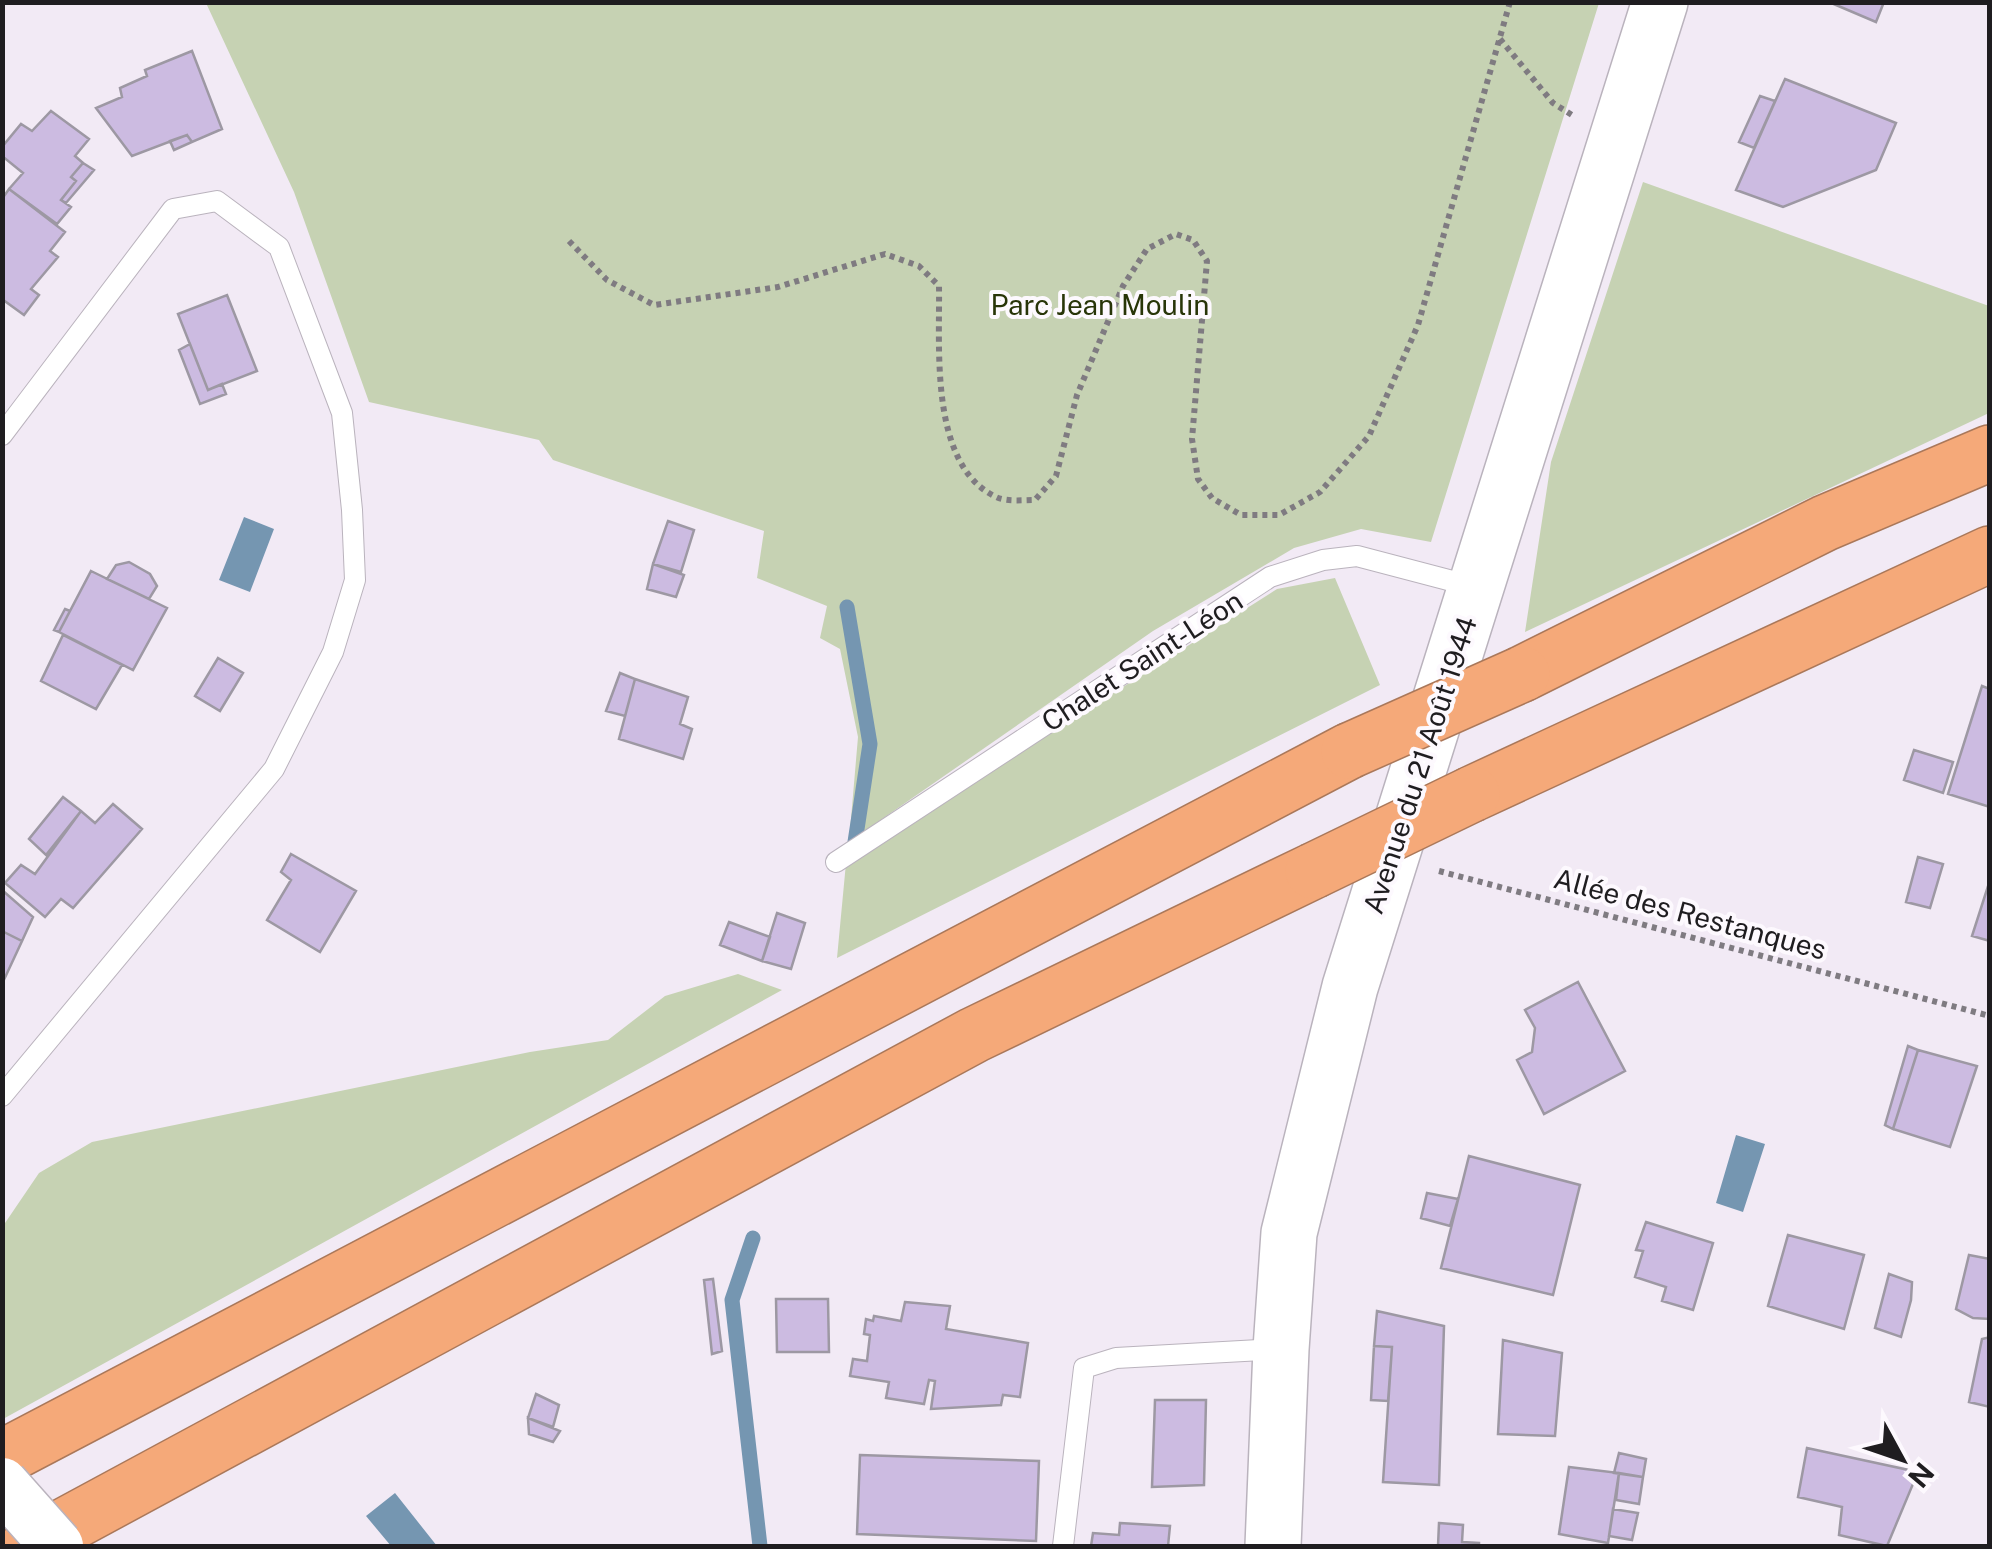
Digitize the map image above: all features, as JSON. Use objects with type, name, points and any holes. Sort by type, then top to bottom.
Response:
[{"type":"highway","points":[[2,1458],[1349,751],[1522,674],[1824,522],[1990,452]]},
{"type":"highway","points":[[28,1546],[974,1035],[1472,794],[1990,554]]},
{"type":"main road","name":"Avenue du 21 Août 1944","points":[[1274,1546],[1289,1233],[1350,987],[1660,2]]},
{"type":"street","points":[[2,1484],[57,1546]]},
{"type":"lane","points":[[2,435],[173,210],[218,202],[279,247],[342,413],[355,580],[334,652],[274,769],[2,1096]]},
{"type":"lane","name":"Chalet Saint-Léon","points":[[836,862],[1270,577],[1323,560],[1356,556],[1476,588]]},
{"type":"lane","points":[[1063,1546],[1084,1368],[1116,1358],[1281,1349]]},
{"type":"path","points":[[569,241],[607,280],[654,305],[778,287],[885,254],[920,266],[939,286],[940,376],[947,430],[970,479],[998,499],[1035,500],[1056,476],[1077,396],[1123,286],[1147,249],[1176,234],[1194,240],[1207,262],[1192,439],[1198,479],[1212,498],[1240,514],[1279,515],[1320,492],[1369,436],[1418,326],[1510,2]]},
{"type":"path","points":[[1500,39],[1553,102],[1580,121],[1619,133]]},
{"type":"path","name":"Allée des Restanques","points":[[1382,884],[1415,865],[1990,1016]]},
{"type":"green space","name":"Parc Jean Moulin","points":[[206,3],[1599,3],[1431,542],[1361,529],[1294,548],[1153,631],[849,842],[858,737],[840,649],[820,638],[827,606],[757,578],[764,531],[553,460],[539,440],[369,402],[294,192]]},
{"type":"green space","points":[[1643,182],[1989,306],[1989,413],[1525,632],[1551,462]]},
{"type":"green space","points":[[1335,578],[1380,685],[837,958],[846,863],[1277,589]]},
{"type":"green space","points":[[738,974],[782,990],[3,1419],[3,1226],[39,1173],[92,1142],[530,1052],[608,1040],[665,996]]},
{"type":"water","points":[[244,517],[274,529],[250,592],[219,580]]},
{"type":"water","points":[[1736,1135],[1765,1144],[1743,1212],[1716,1203]]},
{"type":"water","points":[[395,1493],[437,1546],[391,1546],[366,1516]]},
{"type":"building","points":[[1829,2],[1884,2],[1876,22]]},
{"type":"building","points":[[192,51],[222,129],[192,142],[187,135],[132,156],[96,108],[122,97],[120,88],[147,76],[145,70]]},
{"type":"building","points":[[1785,79],[1896,123],[1876,170],[1783,207],[1736,190]]},
{"type":"building","points":[[1760,96],[1775,101],[1754,148],[1739,142]]},
{"type":"building","points":[[51,111],[89,139],[75,156],[83,163],[71,177],[76,181],[61,200],[71,207],[57,224],[9,189],[23,173],[2,156],[2,147],[21,124],[32,131]]},
{"type":"building","points":[[187,135],[192,142],[174,150],[170,141]]},
{"type":"building","points":[[83,163],[94,170],[66,203],[61,200],[76,181],[71,177]]},
{"type":"building","points":[[9,189],[65,232],[50,251],[58,257],[31,289],[39,295],[24,315],[2,299],[2,199]]},
{"type":"building","points":[[227,295],[257,371],[208,390],[178,314]]},
{"type":"building","points":[[190,344],[208,390],[222,384],[226,394],[200,404],[179,350]]},
{"type":"building","points":[[668,521],[694,530],[681,572],[653,564]]},
{"type":"building","points":[[129,562],[150,574],[157,586],[149,599],[107,579],[116,565]]},
{"type":"building","points":[[653,564],[684,575],[676,597],[647,589]]},
{"type":"building","points":[[91,571],[167,608],[133,670],[59,632]]},
{"type":"building","points":[[65,609],[70,611],[59,632],[54,630]]},
{"type":"building","points":[[63,635],[122,665],[96,709],[41,681]]},
{"type":"building","points":[[218,658],[243,673],[220,711],[195,696]]},
{"type":"building","points":[[620,673],[635,679],[625,716],[606,711]]},
{"type":"building","points":[[635,679],[688,697],[680,724],[692,729],[683,759],[619,739]]},
{"type":"building","points":[[1982,686],[1990,689],[1990,807],[1948,794]]},
{"type":"building","points":[[1914,750],[1953,762],[1943,793],[1904,780]]},
{"type":"building","points":[[63,797],[81,811],[46,855],[29,839]]},
{"type":"building","points":[[113,804],[142,829],[73,908],[61,899],[45,917],[5,883],[21,865],[35,874],[81,811],[95,823]]},
{"type":"building","points":[[291,854],[356,891],[320,952],[267,920],[291,880],[281,872]]},
{"type":"building","points":[[1918,857],[1943,864],[1930,908],[1906,902]]},
{"type":"building","points":[[1990,880],[1990,941],[1972,936]]},
{"type":"building","points":[[2,890],[33,917],[22,941],[2,931]]},
{"type":"building","points":[[777,913],[805,923],[791,969],[762,961]]},
{"type":"building","points":[[729,922],[770,937],[762,961],[720,945]]},
{"type":"building","points":[[2,931],[22,941],[2,984]]},
{"type":"building","points":[[1578,982],[1625,1071],[1544,1114],[1517,1060],[1532,1052],[1535,1028],[1525,1010]]},
{"type":"building","points":[[1908,1046],[1918,1050],[1893,1129],[1885,1125]]},
{"type":"building","points":[[1918,1050],[1977,1066],[1950,1147],[1893,1129]]},
{"type":"building","points":[[1469,1156],[1580,1185],[1553,1295],[1441,1268]]},
{"type":"building","points":[[1427,1193],[1458,1199],[1450,1226],[1421,1218]]},
{"type":"building","points":[[1646,1222],[1713,1243],[1693,1310],[1662,1301],[1666,1287],[1635,1277],[1643,1251],[1636,1250]]},
{"type":"building","points":[[1788,1235],[1864,1255],[1844,1329],[1768,1306]]},
{"type":"building","points":[[1969,1255],[1990,1259],[1990,1319],[1973,1318],[1956,1309]]},
{"type":"building","points":[[1889,1274],[1912,1282],[1901,1337],[1875,1328]]},
{"type":"building","points":[[713,1279],[722,1351],[712,1354],[704,1280]]},
{"type":"building","points":[[776,1299],[828,1299],[829,1352],[777,1352]]},
{"type":"building","points":[[905,1302],[950,1306],[946,1329],[1028,1343],[1020,1397],[1003,1395],[1001,1405],[931,1409],[935,1381],[929,1380],[924,1404],[886,1398],[889,1382],[850,1376],[853,1359],[867,1361],[870,1335],[864,1334],[866,1319],[873,1321],[874,1316],[901,1321]]},
{"type":"building","points":[[1377,1311],[1444,1326],[1439,1485],[1383,1482],[1392,1347],[1374,1346]]},
{"type":"building","points":[[1990,1337],[1990,1407],[1969,1402],[1982,1339]]},
{"type":"building","points":[[1503,1340],[1562,1353],[1555,1436],[1498,1434]]},
{"type":"building","points":[[1374,1346],[1392,1347],[1388,1401],[1371,1400]]},
{"type":"building","points":[[536,1394],[559,1405],[553,1427],[528,1418]]},
{"type":"building","points":[[1155,1400],[1206,1400],[1204,1485],[1152,1487]]},
{"type":"building","points":[[528,1418],[560,1431],[553,1442],[529,1434]]},
{"type":"building","points":[[1807,1448],[1918,1472],[1887,1546],[1839,1535],[1842,1507],[1798,1497]]},
{"type":"building","points":[[1619,1453],[1646,1459],[1643,1477],[1614,1473]]},
{"type":"building","points":[[860,1455],[1039,1461],[1036,1541],[857,1534]]},
{"type":"building","points":[[1569,1467],[1619,1473],[1608,1543],[1559,1534]]},
{"type":"building","points":[[1619,1473],[1643,1477],[1639,1504],[1616,1500]]},
{"type":"building","points":[[1613,1509],[1638,1513],[1632,1540],[1609,1536]]},
{"type":"building","points":[[1120,1523],[1170,1526],[1168,1546],[1091,1546],[1093,1533],[1119,1535]]},
{"type":"building","points":[[1439,1523],[1463,1525],[1462,1542],[1479,1546],[1438,1546]]},
{"type":"waterway","points":[[847,607],[870,744],[855,842]]},
{"type":"waterway","points":[[753,1238],[732,1300],[760,1546]]}]
